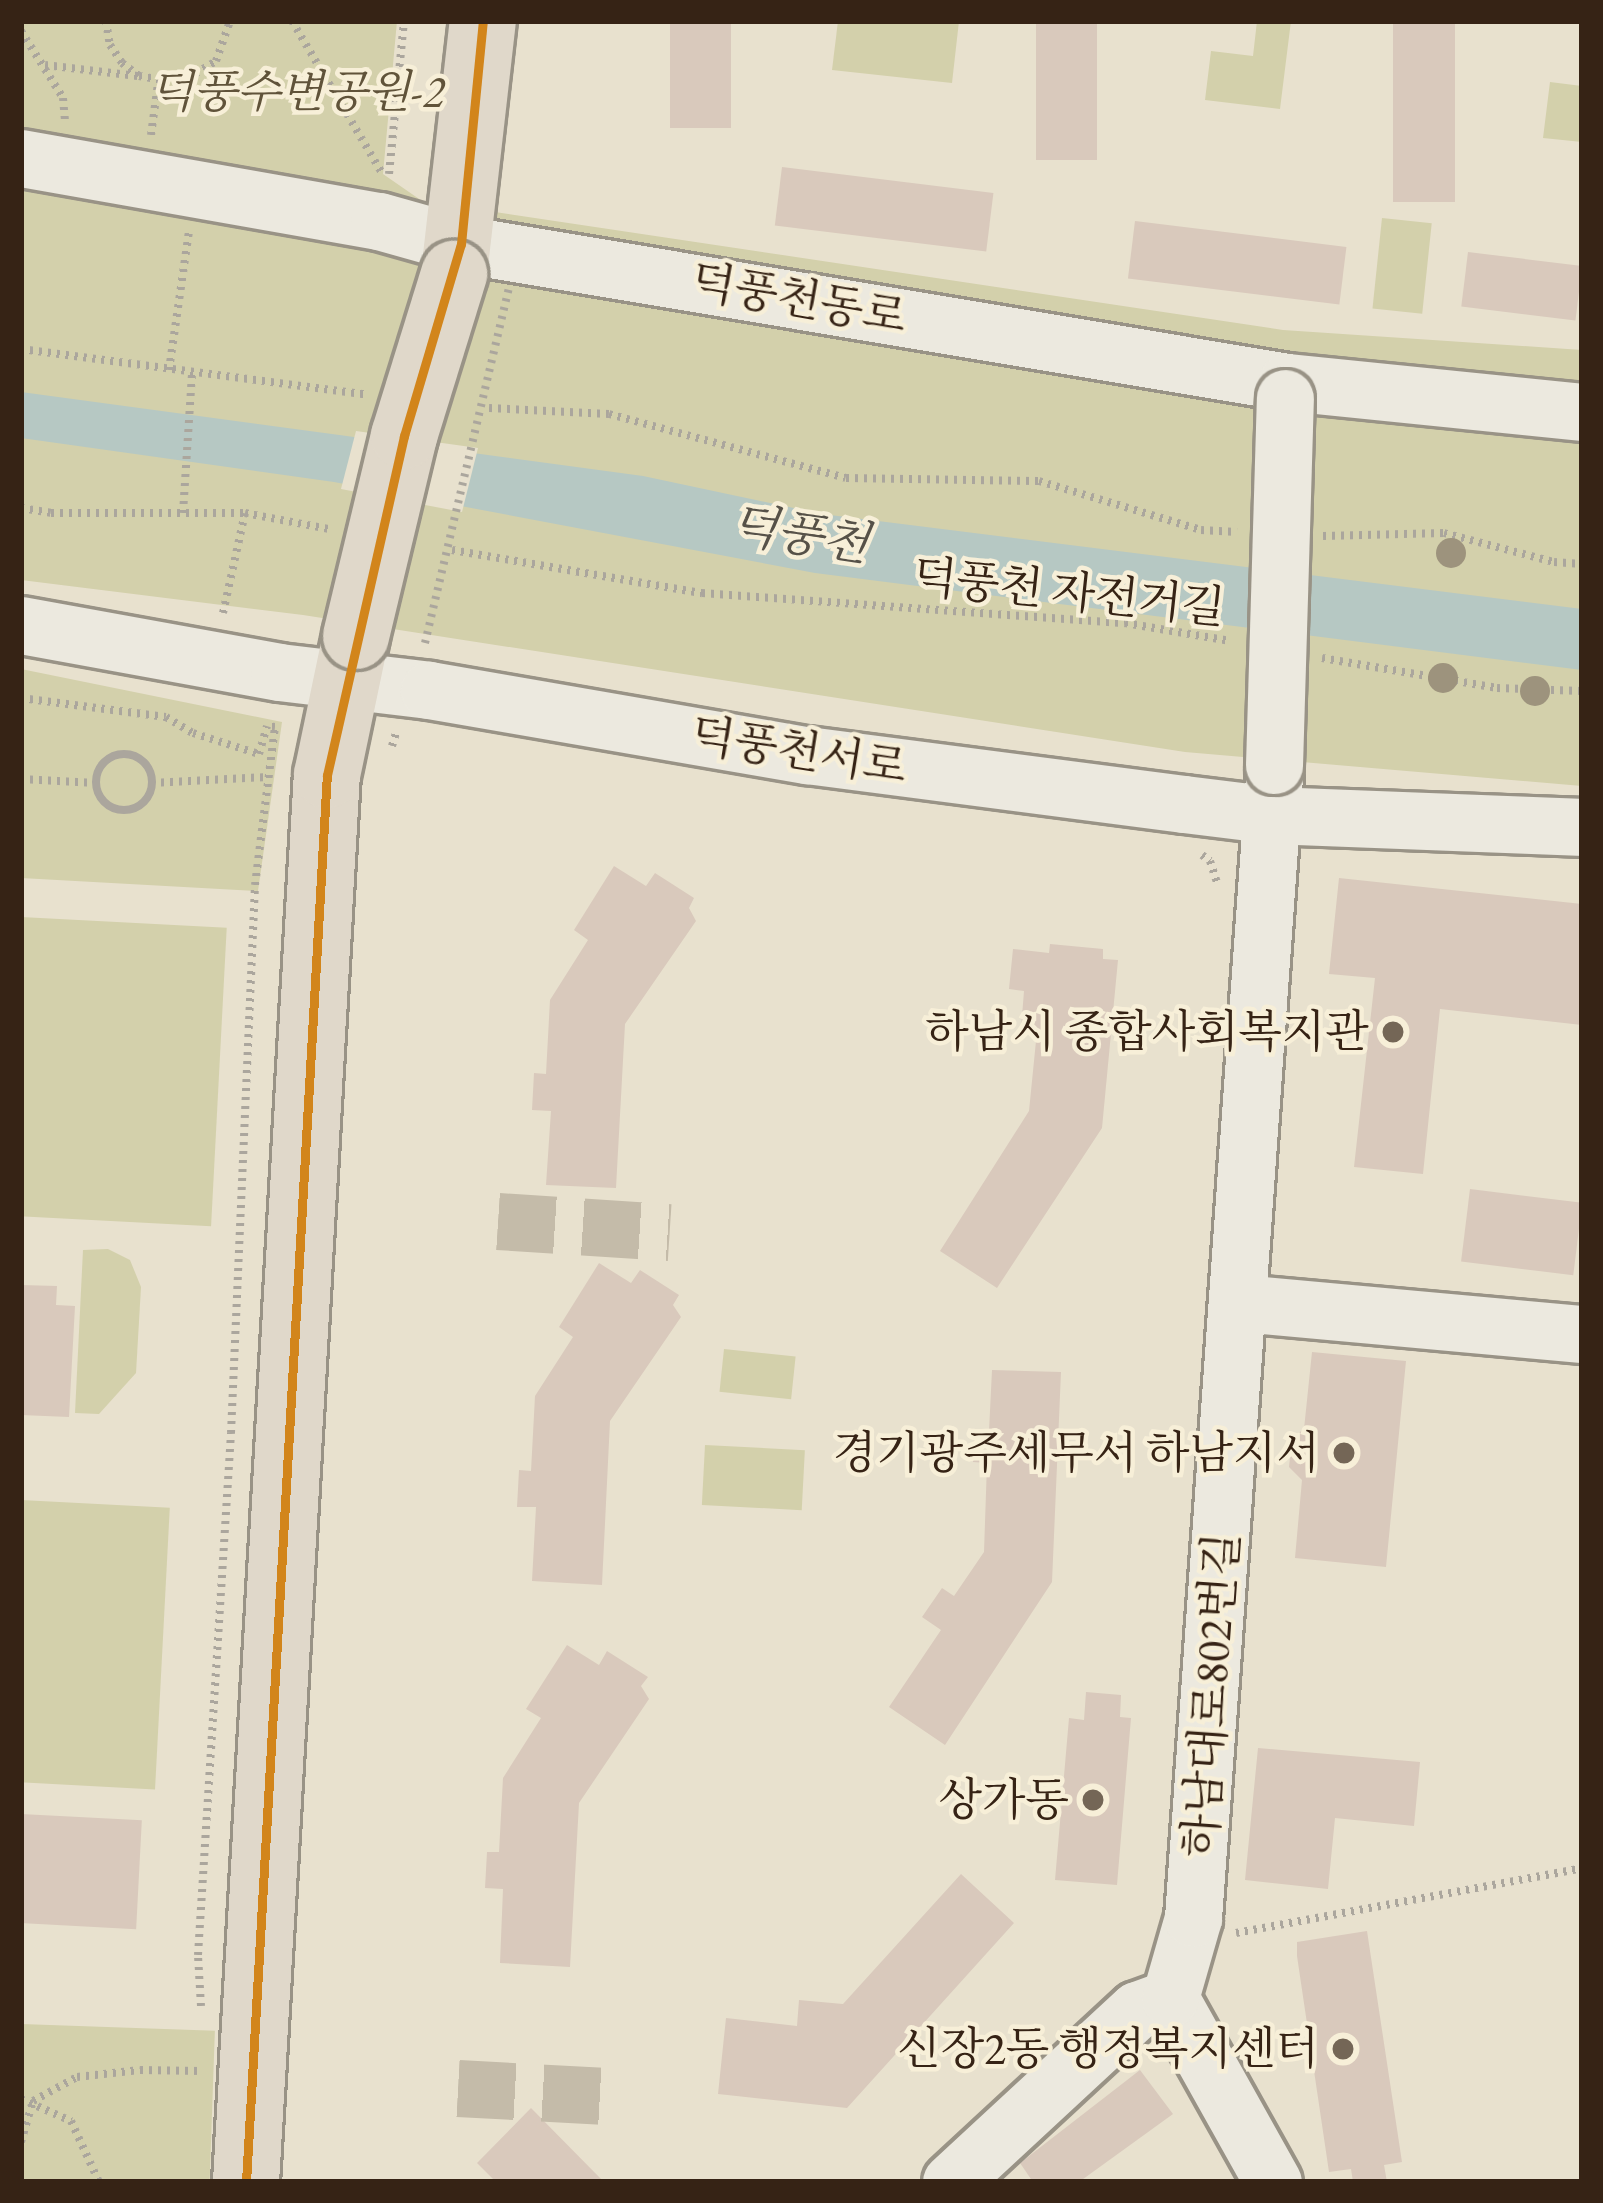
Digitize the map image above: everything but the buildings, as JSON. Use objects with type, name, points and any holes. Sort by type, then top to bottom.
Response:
[{"type":"main road","points":[[246,2182],[327,775],[404,436],[475,269],[483,21]]},
{"type":"street","name":"덕풍천동로","points":[[44,147],[379,221],[475,269],[1286,390],[1582,412]]},
{"type":"street","name":"하남대로802번길","points":[[1170,1998],[1198,1878],[1240,1303],[1274,790],[1286,390]]},
{"type":"street","name":"덕풍천서로","points":[[21,625],[351,659],[429,690],[807,755],[1274,790],[1582,827]]},
{"type":"street","points":[[1240,1303],[1582,1334]]},
{"type":"street","points":[[951,2182],[1137,2010],[1170,1998],[1273,2182]]},
{"type":"path","points":[[106,21],[110,45],[139,76]]},
{"type":"path","points":[[44,65],[180,83],[216,61],[230,21]]},
{"type":"path","points":[[292,21],[383,178],[393,156],[404,21]]},
{"type":"path","points":[[21,30],[63,98],[44,147]]},
{"type":"path","points":[[149,148],[158,83]]},
{"type":"path","points":[[169,370],[190,218]]},
{"type":"path","points":[[425,643],[475,269]]},
{"type":"path","points":[[21,349],[366,394]]},
{"type":"path","points":[[183,513],[192,374]]},
{"type":"path","name":"덕풍천 자전거길","points":[[489,408],[609,414],[846,478],[1039,481],[1201,530],[1244,532]]},
{"type":"path","points":[[21,508],[51,513],[245,513],[331,529]]},
{"type":"path","points":[[223,613],[245,513]]},
{"type":"path","points":[[1308,536],[1444,533],[1554,562],[1582,564]]},
{"type":"path","name":"덕풍천 자전거길","points":[[452,550],[702,592],[1125,622],[1235,642]]},
{"type":"path","points":[[1301,654],[1497,688],[1582,691]]},
{"type":"path","points":[[21,698],[166,717],[193,733],[260,754],[268,726],[274,727],[255,884],[232,1411],[198,1954],[201,2014]]},
{"type":"path","points":[[124,754],[141,760],[152,783],[140,805],[124,810],[108,805],[96,782],[101,766],[124,754]]},
{"type":"path","points":[[152,783],[268,777]]},
{"type":"path","points":[[21,779],[96,782]]},
{"type":"path","points":[[1195,850],[1210,861],[1221,896]]},
{"type":"path","points":[[1223,1935],[1582,1868]]},
{"type":"path","points":[[21,2142],[33,2101],[77,2078],[140,2070],[201,2071]]},
{"type":"path","points":[[21,2099],[71,2121],[99,2182]]},
{"type":"green space","name":"덕풍수변공원-2","points":[[21,21],[397,21],[383,174],[422,201],[1283,330],[1582,350],[1582,786],[1185,752],[303,615],[21,580]]},
{"type":"green space","points":[[838,21],[959,21],[952,83],[832,70]]},
{"type":"green space","points":[[1257,21],[1291,21],[1280,109],[1205,100],[1211,51],[1253,56]]},
{"type":"green space","points":[[1550,82],[1582,86],[1582,142],[1543,138]]},
{"type":"green space","points":[[1382,218],[1432,223],[1422,314],[1372,309]]},
{"type":"green space","points":[[21,669],[282,722],[258,891],[21,878]]},
{"type":"green space","points":[[21,917],[227,928],[211,1226],[21,1216]]},
{"type":"green space","points":[[108,1249],[130,1260],[141,1287],[136,1373],[99,1414],[75,1413],[83,1250]]},
{"type":"green space","points":[[724,1349],[796,1357],[791,1399],[720,1392]]},
{"type":"green space","points":[[705,1445],[805,1450],[802,1510],[702,1505]]},
{"type":"green space","points":[[21,1500],[170,1508],[155,1789],[21,1782]]},
{"type":"green space","points":[[21,2024],[215,2031],[210,2182],[21,2182]]},
{"type":"water","name":"덕풍천","points":[[21,392],[643,476],[822,514],[1582,609],[1582,670],[815,573],[334,482],[21,438]]},
{"type":"pier","points":[[356,431],[478,448],[462,512],[341,489]]},
{"type":"tunnel","points":[[498,1221],[670,1232]]},
{"type":"tunnel","points":[[458,2088],[607,2096]]},
{"type":"transit line","points":[[246,2182],[327,775],[404,436],[461,244],[483,21]]},
{"type":"place","name":"하남시 종합사회복지관","points":[[1393,1032]]},
{"type":"place","name":"경기광주세무서 하남지서","points":[[1344,1453]]},
{"type":"place","name":"상가동","points":[[1093,1800]]},
{"type":"place","name":"신장2동 행정복지센터","points":[[1343,2049]]}]
